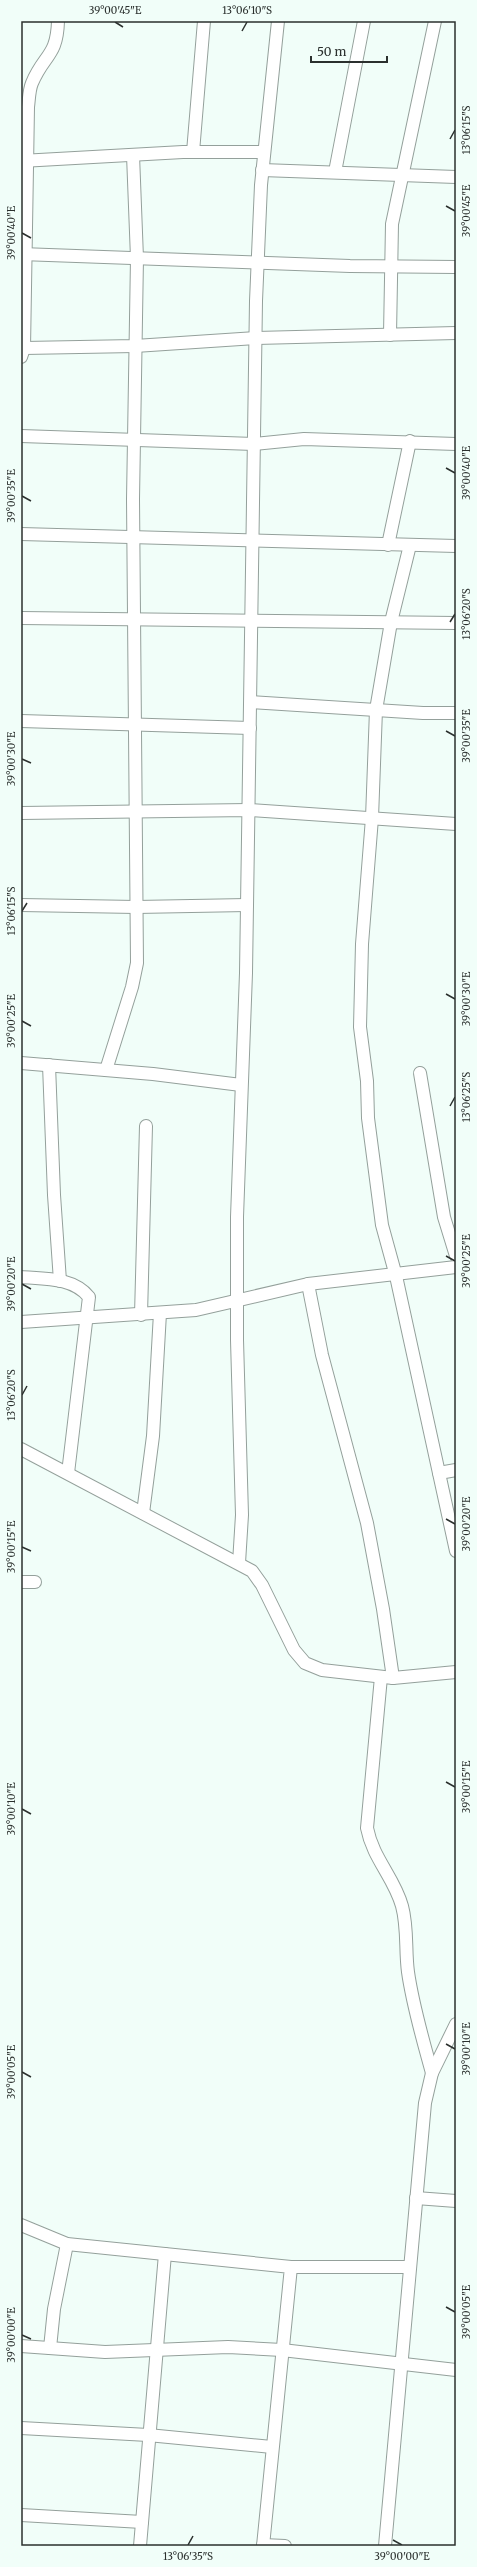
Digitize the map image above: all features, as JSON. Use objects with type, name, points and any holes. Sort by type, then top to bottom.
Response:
[{"type":"street","points":[[58,21],[58,39],[54,51],[32,84],[28,108],[24,161],[22,352],[256,338],[456,333]]},
{"type":"street","points":[[193,152],[204,21]]},
{"type":"street","points":[[239,1563],[242,1515],[237,1300],[241,1086],[249,810],[256,338],[262,170],[278,21]]},
{"type":"street","points":[[335,172],[364,21]]},
{"type":"street","points":[[390,335],[390,267],[392,224],[401,174],[435,21]]},
{"type":"street","points":[[24,161],[193,152],[264,152]]},
{"type":"street","points":[[106,1070],[132,987],[137,963],[133,618],[133,440],[137,258],[133,155]]},
{"type":"street","points":[[262,170],[456,177]]},
{"type":"street","points":[[23,254],[390,267],[456,267]]},
{"type":"street","points":[[21,436],[254,444],[304,439],[410,441],[456,444]]},
{"type":"street","points":[[388,545],[410,441]]},
{"type":"street","points":[[21,534],[133,539],[456,546]]},
{"type":"street","points":[[410,545],[392,622],[376,710],[372,818],[362,944],[360,1027],[367,1081],[368,1118],[382,1225],[396,1276],[456,1551]]},
{"type":"street","points":[[21,618],[133,618],[456,623]]},
{"type":"street","points":[[251,702],[376,710],[456,713]]},
{"type":"street","points":[[21,721],[250,728]]},
{"type":"street","points":[[21,813],[249,810],[456,824]]},
{"type":"street","points":[[21,905],[136,907],[247,905]]},
{"type":"street","points":[[21,1063],[106,1070],[241,1086]]},
{"type":"street","points":[[49,1065],[54,1195],[60,1281]]},
{"type":"street","points":[[420,1073],[444,1216],[456,1256]]},
{"type":"street","points":[[141,1315],[146,1126]]},
{"type":"street","points":[[21,1322],[160,1314],[196,1310],[308,1284],[396,1276],[456,1267]]},
{"type":"street","points":[[21,1277],[72,1283],[82,1289],[88,1296],[87,1317],[68,1473]]},
{"type":"street","points":[[308,1284],[322,1355],[367,1523],[383,1609],[387,1678],[367,1828],[370,1843],[381,1866],[393,1884],[402,1905],[406,1928],[408,1972],[421,2034],[432,2073]]},
{"type":"street","points":[[143,1513],[153,1436],[160,1314]]},
{"type":"street","points":[[21,1449],[252,1570],[262,1585],[294,1650],[305,1663],[322,1670],[387,1678],[456,1672]]},
{"type":"street","points":[[439,1473],[456,1470]]},
{"type":"street","points":[[21,1582],[35,1582]]},
{"type":"street","points":[[385,2546],[425,2103],[432,2073],[456,2024]]},
{"type":"street","points":[[416,2198],[456,2201]]},
{"type":"street","points":[[21,2224],[67,2244],[291,2267],[410,2267]]},
{"type":"street","points":[[50,2348],[54,2309],[67,2244]]},
{"type":"street","points":[[140,2546],[148,2436],[165,2254]]},
{"type":"street","points":[[285,2546],[263,2546],[291,2267]]},
{"type":"street","points":[[21,2346],[105,2352],[228,2347],[282,2350],[456,2370]]},
{"type":"street","points":[[21,2428],[148,2436],[272,2448]]},
{"type":"street","points":[[21,2516],[142,2522]]}]
